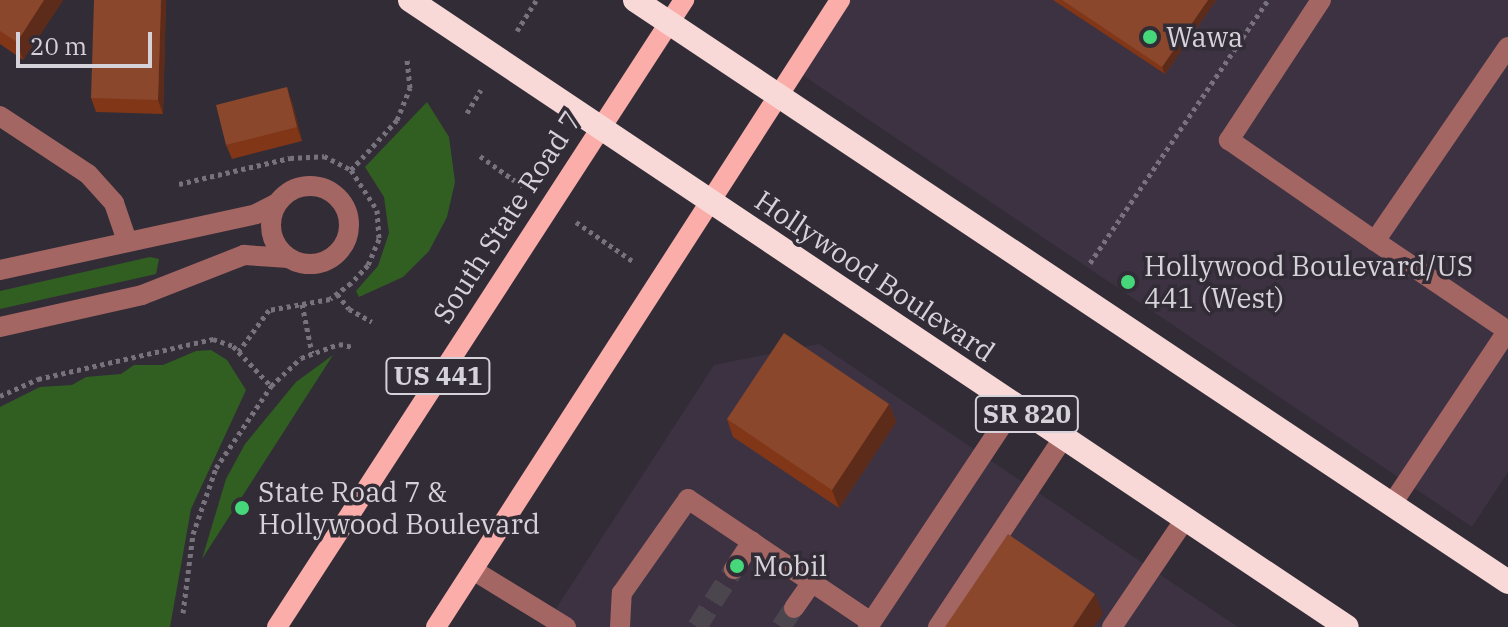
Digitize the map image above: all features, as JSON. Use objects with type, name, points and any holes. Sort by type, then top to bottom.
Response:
[{"type":"highway","name":"Hollywood Boulevard","points":[[410,0],[1347,627]]},
{"type":"highway","points":[[635,0],[1508,582]]},
{"type":"main road","name":"South State Road 7","points":[[277,627],[599,126],[684,0]]},
{"type":"main road","points":[[439,626],[709,200],[840,0]]},
{"type":"street","points":[[1321,0],[1229,140],[1508,331],[1392,504]]},
{"type":"street","points":[[1375,241],[1508,47]]},
{"type":"street","points":[[0,116],[88,174],[114,203],[127,241]]},
{"type":"street","points":[[0,270],[256,214],[276,204],[287,193],[316,186],[342,202],[348,217],[349,232],[333,257],[303,263],[289,258],[244,255],[142,295],[0,327]]},
{"type":"street","points":[[276,204],[271,234],[289,258]]},
{"type":"street","points":[[620,627],[622,593],[688,499],[812,582],[869,625],[1015,406]]},
{"type":"street","points":[[938,627],[1063,438]]},
{"type":"street","points":[[1112,627],[1185,519]]},
{"type":"street","points":[[734,569],[752,541]]},
{"type":"street","points":[[473,570],[566,627]]},
{"type":"street","points":[[794,608],[812,582]]},
{"type":"path","points":[[1071,291],[1268,0]]},
{"type":"path","points":[[351,170],[397,120],[410,88],[407,59]]},
{"type":"path","points":[[337,294],[349,309],[372,322]]},
{"type":"path","points":[[302,304],[312,353]]},
{"type":"path","points":[[0,396],[38,379],[213,339],[233,346],[271,386]]},
{"type":"path","points":[[183,613],[193,534],[216,468],[271,386],[312,353],[339,344],[353,347]]},
{"type":"shaded area","points":[[843,0],[1508,0],[1508,472],[1472,527],[795,70]]},
{"type":"shaded area","points":[[819,344],[1238,627],[544,627],[714,365]]},
{"type":"green space","points":[[427,102],[449,137],[455,182],[447,217],[429,251],[403,277],[359,297],[356,291],[378,266],[389,233],[384,197],[365,167]]},
{"type":"green space","points":[[150,257],[159,259],[156,274],[0,309],[0,291]]},
{"type":"green space","points":[[211,350],[227,360],[246,390],[191,509],[170,627],[0,627],[0,407],[40,387],[72,385],[86,377],[121,374],[134,365],[163,365],[196,351]]},
{"type":"green space","points":[[333,355],[202,559],[226,479],[245,444],[296,382]]},
{"type":"building","points":[[0,0],[44,0],[17,42],[0,31]]},
{"type":"building","points":[[94,0],[161,0],[158,100],[91,98]]},
{"type":"building","name":"Wawa","points":[[1062,0],[1208,0],[1162,67]]},
{"type":"building","points":[[287,87],[297,127],[226,145],[216,105]]},
{"type":"building","points":[[784,333],[889,404],[832,490],[727,419]]},
{"type":"building","points":[[1008,534],[1095,594],[1073,627],[945,627]]},
{"type":"tunnel","points":[[697,627],[734,569]]},
{"type":"tunnel","points":[[781,627],[794,608]]},
{"type":"place","name":"Wawa","points":[[1150,37]]},
{"type":"place","name":"Hollywood Boulevard/US 441 (West)","points":[[1128,282]]},
{"type":"place","name":"State Road 7 & Hollywood Boulevard","points":[[242,508]]},
{"type":"place","name":"Mobil","points":[[737,566]]}]
